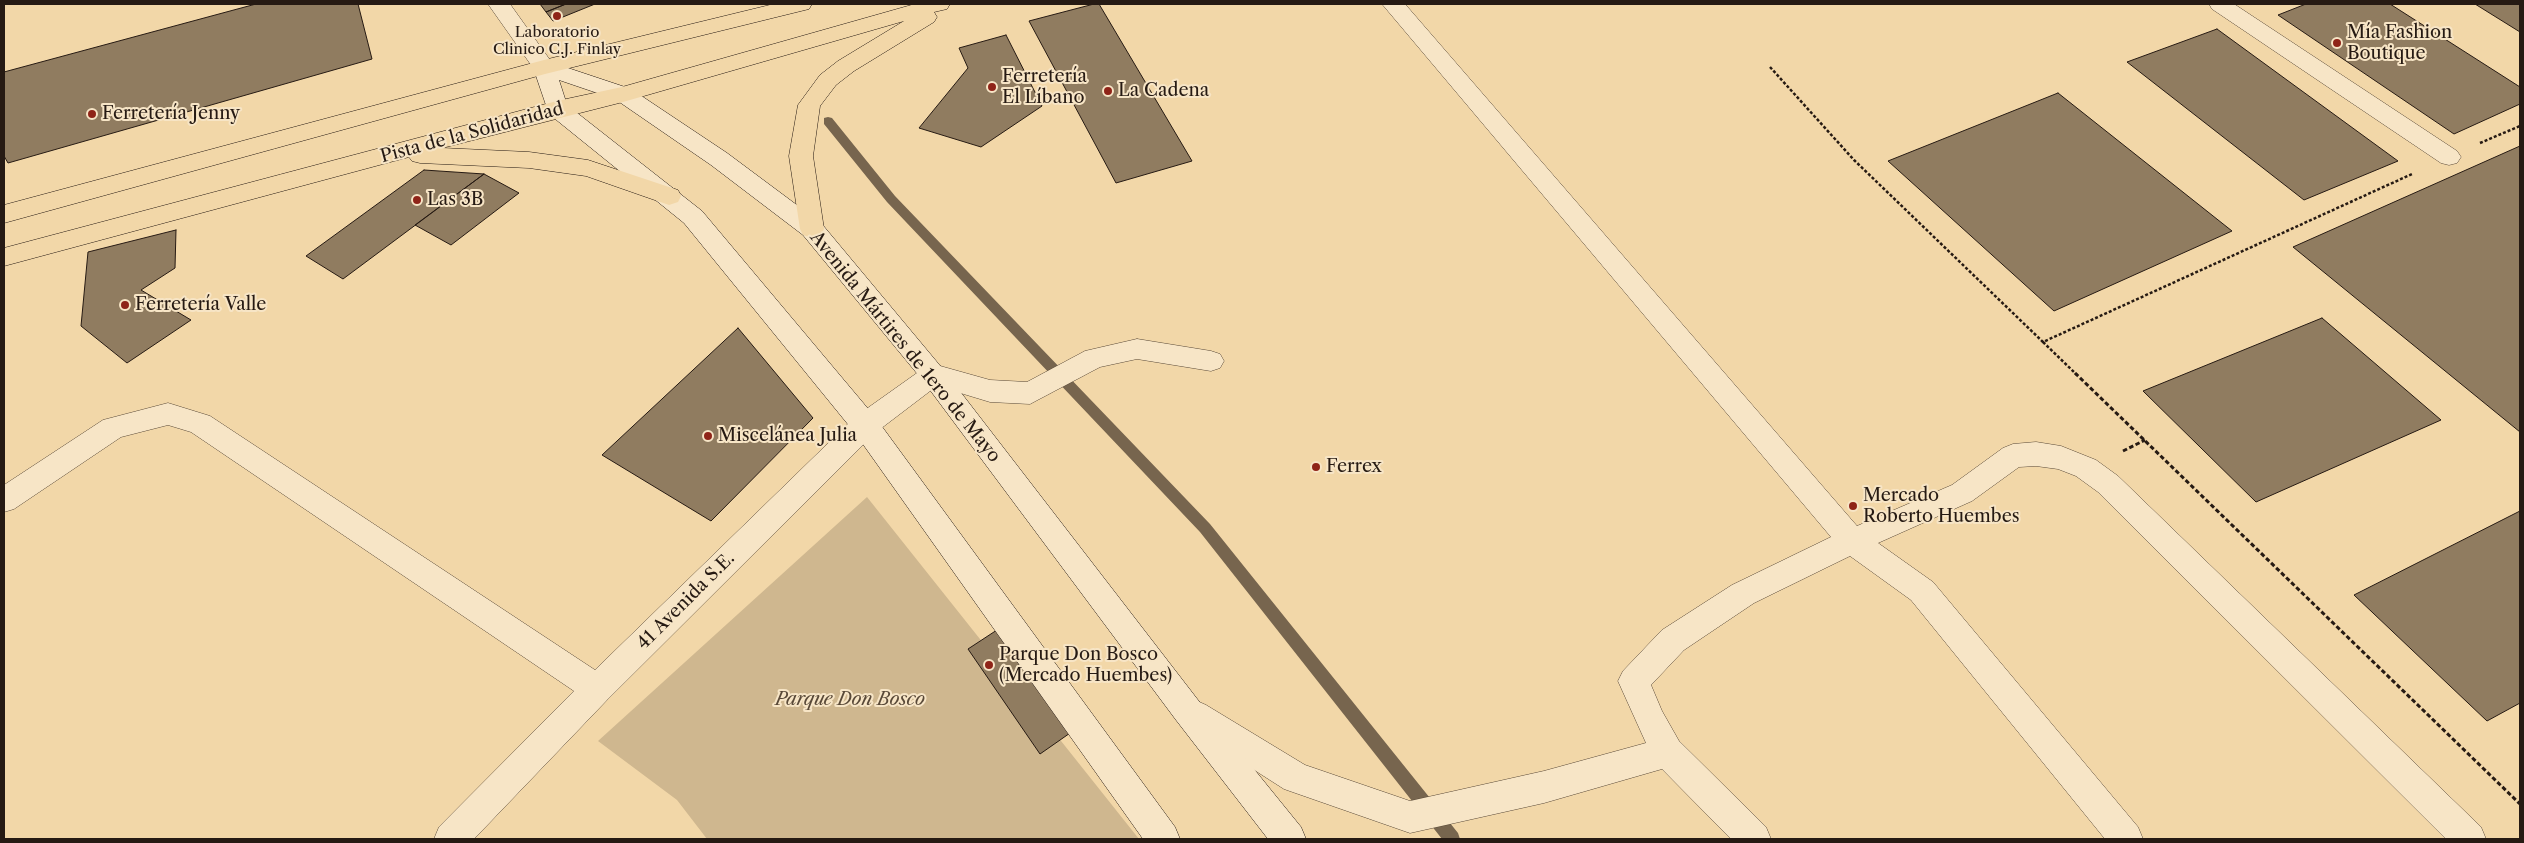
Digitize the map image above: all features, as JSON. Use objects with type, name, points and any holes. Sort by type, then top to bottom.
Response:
[{"type":"main road","points":[[499,4],[544,67],[557,109],[669,196],[693,217],[865,425],[1164,839]]},
{"type":"main road","points":[[4,214],[544,67],[801,4]]},
{"type":"main road","name":"Pista de la Solidaridad","points":[[4,257],[557,109],[623,94],[939,4]]},
{"type":"main road","points":[[812,229],[801,156],[805,117],[815,94],[846,66],[948,4]]},
{"type":"main road","points":[[1394,4],[1852,541],[1922,591],[2126,839]]},
{"type":"main road","points":[[2220,4],[2449,157]]},
{"type":"main road","name":"Avenida Mártires de 1ero de Mayo","points":[[544,67],[623,94],[719,159],[812,229],[932,375],[1187,710],[1288,839]]},
{"type":"main road","points":[[394,154],[529,160],[588,168],[669,196]]},
{"type":"main road","points":[[932,375],[990,391],[1030,393],[1094,358],[1137,349],[1211,361]]},
{"type":"main road","name":"41 Avenida S.E.","points":[[451,839],[597,689],[865,425],[932,375]]},
{"type":"main road","points":[[4,500],[113,428],[168,414],[200,424],[597,689]]},
{"type":"main road","points":[[1754,839],[1668,752],[1650,720],[1634,681],[1673,640],[1743,594],[1852,541],[1962,494],[2013,456],[2036,454],[2061,458],[2086,468],[2108,484],[2469,839]]},
{"type":"main road","points":[[1187,710],[1296,778],[1410,818],[1544,787],[1668,752]]},
{"type":"path","points":[[1770,67],[1854,160],[2520,804]]},
{"type":"path","points":[[2043,342],[2520,126]]},
{"type":"green space","name":"Parque Don Bosco","points":[[867,497],[1139,839],[707,839],[677,800],[598,741]]},
{"type":"building","name":"Ferretería Jenny","points":[[256,4],[358,4],[372,59],[8,163],[4,156],[4,72]]},
{"type":"building","points":[[540,4],[566,4],[546,12]]},
{"type":"building","name":"Laboratorio Clinico C.J. Finlay","points":[[566,4],[595,4],[553,21],[546,12]]},
{"type":"building","name":"La Cadena","points":[[1099,4],[1192,161],[1116,183],[1029,21]]},
{"type":"building","points":[[2306,4],[2390,4],[2520,87],[2520,104],[2454,134],[2278,15]]},
{"type":"building","points":[[2475,4],[2520,4],[2520,32]]},
{"type":"building","points":[[2217,29],[2398,161],[2304,200],[2127,62]]},
{"type":"building","name":"Ferretería El Líbano","points":[[1006,35],[1042,106],[981,147],[919,128],[968,68],[959,48]]},
{"type":"building","points":[[2058,93],[2232,231],[2054,311],[1888,161]]},
{"type":"building","points":[[2520,146],[2520,432],[2293,247]]},
{"type":"building","name":"Las 3B","points":[[424,170],[484,174],[343,279],[306,256]]},
{"type":"building","points":[[484,174],[519,193],[451,245],[415,225]]},
{"type":"building","name":"Ferretería Valle","points":[[176,230],[175,268],[141,290],[191,320],[127,363],[81,326],[88,252]]},
{"type":"building","points":[[2322,318],[2441,420],[2256,502],[2143,391]]},
{"type":"building","name":"Miscelánea Julia","points":[[738,328],[813,418],[711,521],[602,455]]},
{"type":"building","points":[[2520,511],[2520,703],[2487,721],[2354,595]]},
{"type":"building","points":[[1000,628],[1073,731],[1040,754],[968,649]]},
{"type":"waterway","points":[[828,121],[891,199],[1205,528],[1452,839]]},
{"type":"place","name":"Laboratorio Clinico C.J. Finlay","points":[[557,16]]},
{"type":"place","name":"Mía Fashion Boutique","points":[[2337,43]]},
{"type":"place","name":"Ferretería El Líbano","points":[[992,87]]},
{"type":"place","name":"La Cadena","points":[[1108,91]]},
{"type":"place","name":"Ferretería Jenny","points":[[92,114]]},
{"type":"place","name":"Las 3B","points":[[417,200]]},
{"type":"place","name":"Ferretería Valle","points":[[125,305]]},
{"type":"place","name":"Miscelánea Julia","points":[[708,436]]},
{"type":"place","name":"Ferrex","points":[[1316,467]]},
{"type":"place","name":"Mercado Roberto Huembes","points":[[1853,506]]},
{"type":"place","name":"Parque Don Bosco (Mercado Huembes)","points":[[989,665]]}]
